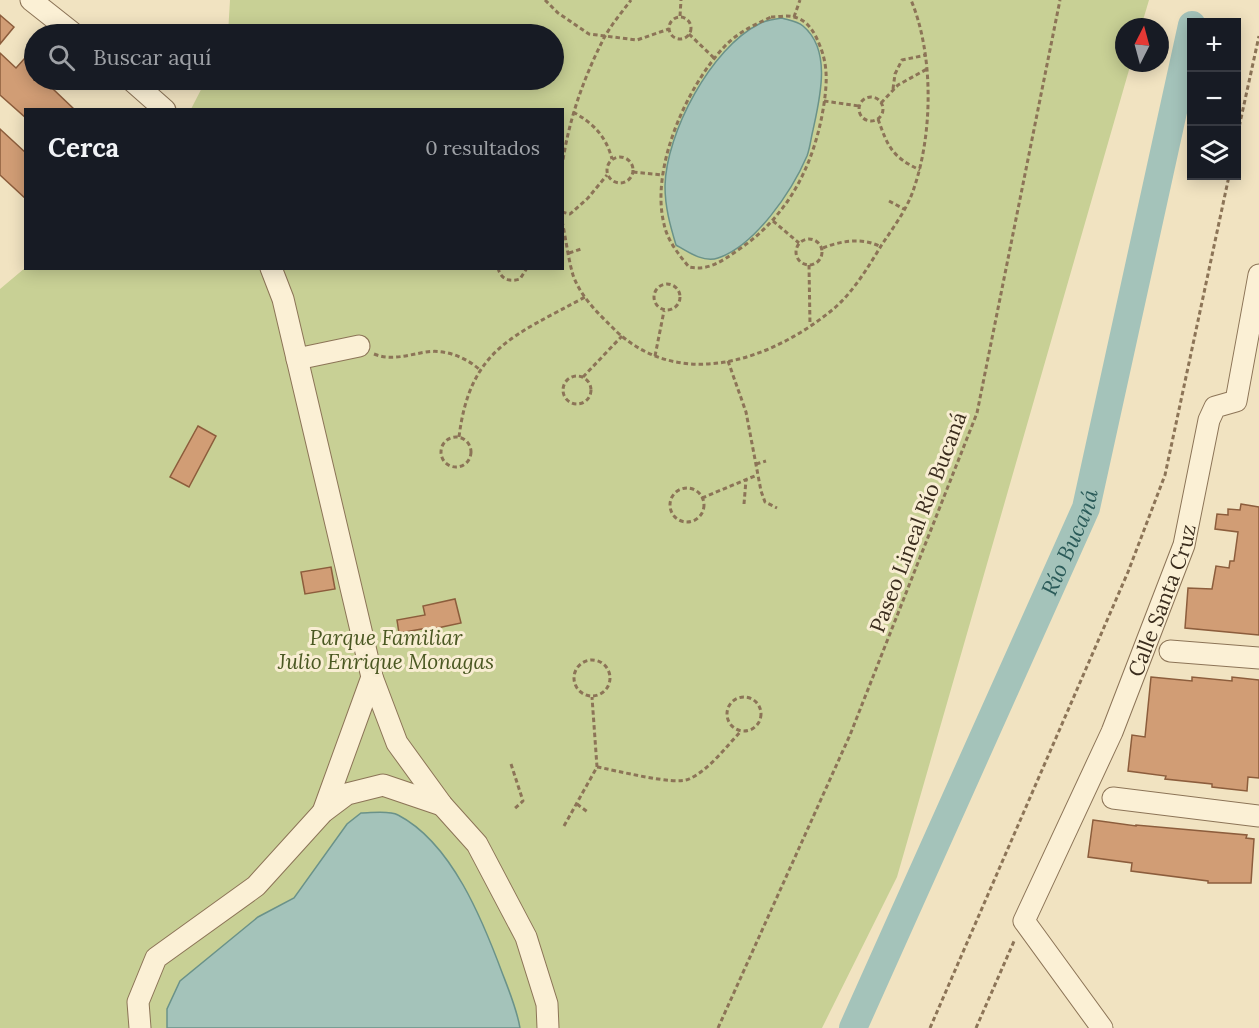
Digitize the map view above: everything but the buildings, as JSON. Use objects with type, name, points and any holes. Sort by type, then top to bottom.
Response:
[{"type":"street","points":[[30,0],[61,24]]},
{"type":"street","points":[[142,90],[163,108]]},
{"type":"street","points":[[272,270],[283,299],[372,677],[397,743],[442,805],[477,844],[526,937],[548,1005],[548,1028]]},
{"type":"street","name":"Calle Santa Cruz","points":[[1024,921],[1112,732],[1184,545],[1209,420],[1215,407],[1236,401],[1259,275]]},
{"type":"street","points":[[297,359],[358,346]]},
{"type":"street","points":[[1170,651],[1259,658]]},
{"type":"street","points":[[323,812],[372,677]]},
{"type":"street","points":[[140,1028],[138,1002],[156,958],[256,886],[323,812],[347,794],[382,785],[442,805]]},
{"type":"street","points":[[1113,798],[1259,816]]},
{"type":"street","points":[[1024,921],[1102,1028]]},
{"type":"path","points":[[545,0],[558,13],[589,34],[637,40],[669,29]]},
{"type":"path","points":[[564,154],[573,112],[583,83],[605,36],[631,0]]},
{"type":"path","points":[[680,17],[681,0]]},
{"type":"path","points":[[794,17],[800,0]]},
{"type":"path","name":"Paseo Lineal Río Bucaná","points":[[718,1028],[850,735],[977,413],[1060,0]]},
{"type":"path","points":[[564,230],[573,275],[585,297],[632,345],[655,357],[708,365],[748,357],[778,346],[810,325],[832,310],[861,278],[904,209],[920,170],[928,89],[926,55],[912,1]]},
{"type":"path","points":[[680,17],[689,21],[691,28],[690,34],[679,39],[672,35],[669,29],[671,22],[680,17]]},
{"type":"path","points":[[771,17],[794,17],[810,26],[823,53],[827,69],[824,101],[811,157],[792,196],[761,234],[718,263],[701,270],[689,267],[677,252],[664,224],[661,194],[672,137],[684,107],[693,88],[714,59],[726,45],[748,27],[771,17]]},
{"type":"path","points":[[690,34],[714,59]]},
{"type":"path","points":[[1239,126],[1259,36]]},
{"type":"path","points":[[892,91],[902,60],[926,55]]},
{"type":"path","points":[[881,103],[907,79],[927,69]]},
{"type":"path","points":[[868,98],[877,99],[881,103],[883,112],[878,120],[872,122],[865,120],[860,114],[860,106],[868,98]]},
{"type":"path","points":[[824,101],[860,106]]},
{"type":"path","points":[[573,112],[590,121],[599,131],[612,159]]},
{"type":"path","points":[[878,120],[891,151],[906,164],[920,170]]},
{"type":"path","points":[[564,212],[570,214],[588,198],[607,175],[607,166],[612,159],[625,158],[632,164],[633,172],[629,180],[621,183],[613,181],[607,175]]},
{"type":"path","points":[[633,172],[663,175]]},
{"type":"path","points":[[930,1028],[1128,572],[1165,475],[1228,180]]},
{"type":"path","points":[[889,201],[904,209]]},
{"type":"path","points":[[773,221],[799,243]]},
{"type":"path","points":[[805,239],[818,241],[823,248],[819,261],[809,265],[797,257],[796,248],[805,239]]},
{"type":"path","points":[[823,248],[854,241],[869,242],[880,247]]},
{"type":"path","points":[[569,253],[580,249]]},
{"type":"path","points":[[809,265],[810,325]]},
{"type":"path","points":[[499,270],[502,276],[510,281],[520,279],[526,270]]},
{"type":"path","points":[[669,284],[677,288],[680,300],[676,308],[664,310],[654,302],[654,293],[660,286],[669,284]]},
{"type":"path","points":[[459,437],[461,418],[479,369],[504,343],[585,297]]},
{"type":"path","points":[[655,357],[664,310]]},
{"type":"path","points":[[583,377],[590,384],[591,394],[585,402],[580,404],[570,402],[564,396],[562,387],[564,383],[570,377],[583,377],[622,336]]},
{"type":"path","points":[[358,346],[386,358],[439,351],[461,357],[479,369]]},
{"type":"path","points":[[728,361],[746,412],[765,502],[777,508]]},
{"type":"path","points":[[459,437],[469,444],[472,454],[467,464],[452,467],[444,462],[441,448],[447,440],[459,437]]},
{"type":"path","points":[[756,464],[766,461]]},
{"type":"path","points":[[702,498],[758,475]]},
{"type":"path","points":[[744,504],[746,480]]},
{"type":"path","points":[[679,490],[695,490],[702,498],[701,514],[693,520],[682,521],[671,509],[672,498],[679,490]]},
{"type":"path","points":[[590,660],[596,660],[606,666],[610,677],[607,688],[598,696],[592,697],[581,693],[574,682],[574,676],[579,666],[590,660]]},
{"type":"path","points":[[564,826],[597,767],[592,697]]},
{"type":"path","points":[[597,767],[659,779],[688,780],[704,769],[741,731],[757,726],[761,716],[759,705],[751,698],[739,697],[730,704],[726,715],[731,726],[741,731]]},
{"type":"path","points":[[511,764],[523,801],[513,810]]},
{"type":"path","points":[[577,804],[590,813]]},
{"type":"path","points":[[976,1028],[1024,921]]},
{"type":"green space","name":"Parque Familiar Julio Enrique Monagas","points":[[230,0],[1149,0],[1144,18],[1115,18],[1115,72],[1128,72],[897,877],[822,1028],[0,1028],[0,289],[24,269],[564,270],[564,108],[192,108],[201,90],[564,90],[564,24],[229,24]]},
{"type":"water","points":[[782,18],[803,26],[812,36],[821,61],[821,89],[808,153],[792,185],[771,216],[758,230],[732,252],[713,259],[702,258],[676,245],[670,223],[665,186],[673,142],[694,94],[724,52],[741,36],[759,24]]},
{"type":"water","points":[[385,812],[398,815],[434,844],[450,864],[486,931],[513,1002],[520,1028],[167,1028],[167,1009],[180,981],[258,917],[294,898],[347,824],[361,813]]},
{"type":"waterway","name":"Río Bucaná","points":[[853,1028],[1086,508],[1187,48]]}]
